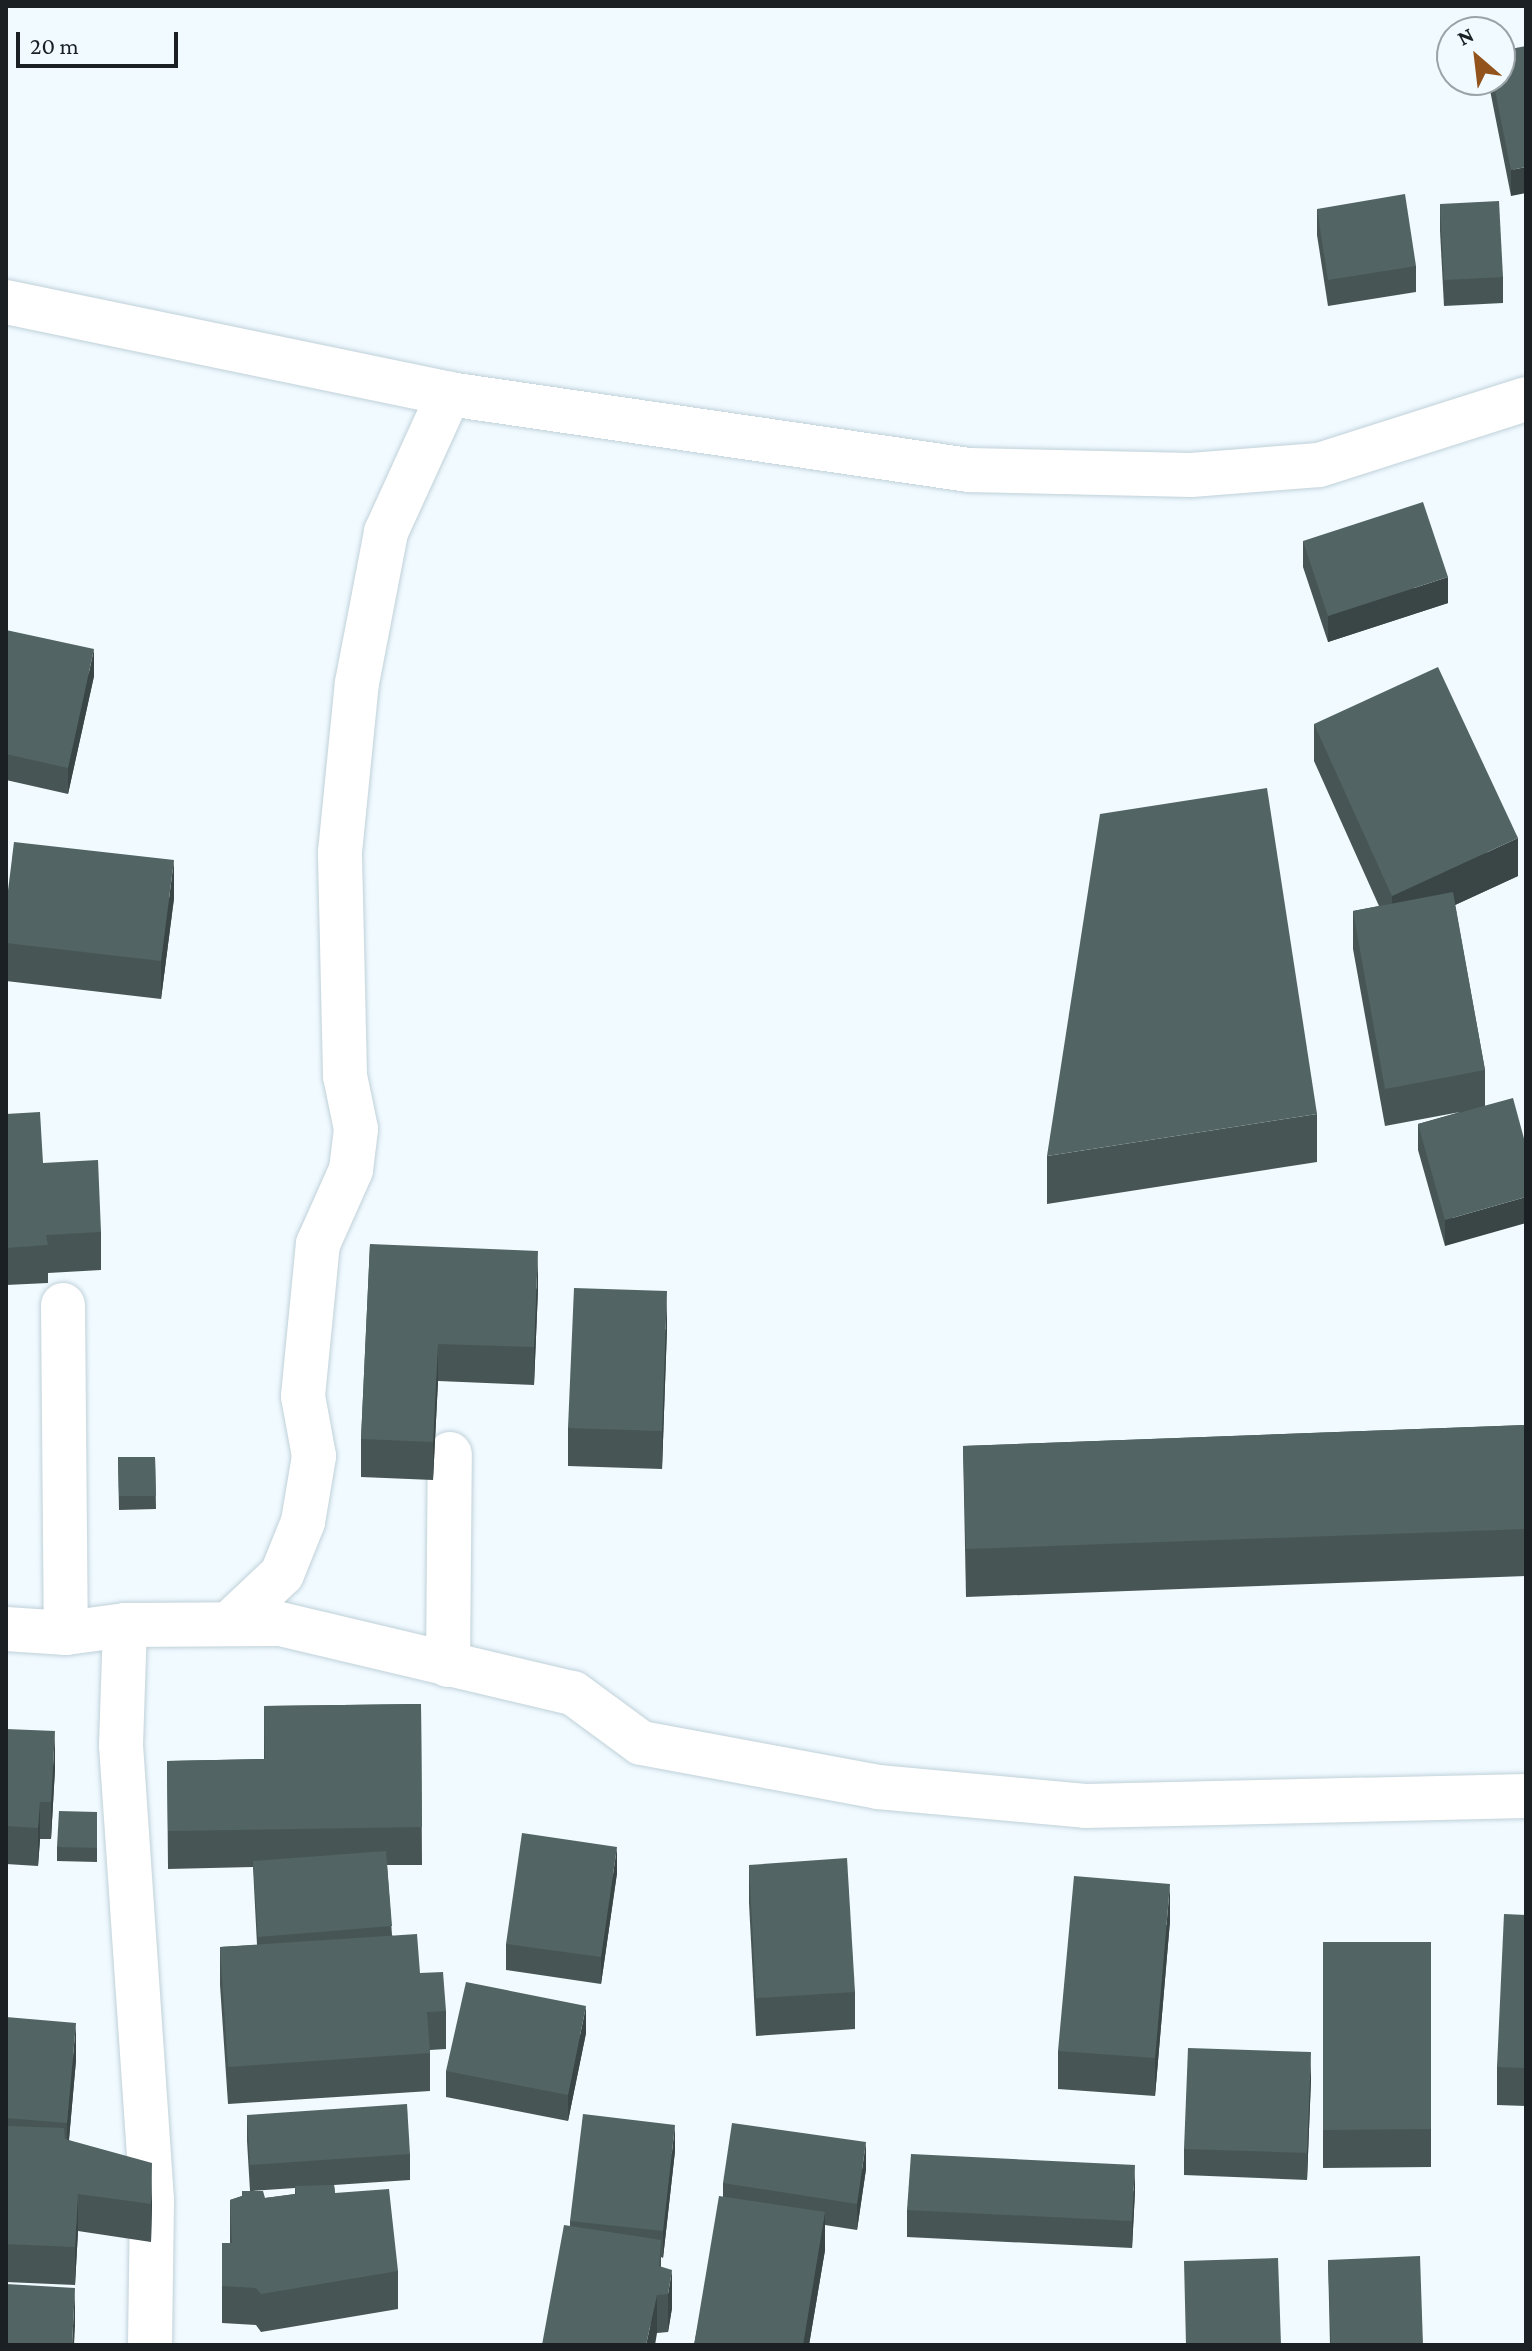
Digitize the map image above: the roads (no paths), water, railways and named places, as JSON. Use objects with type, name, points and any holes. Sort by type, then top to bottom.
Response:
[{"type":"street","points":[[9,298],[449,394],[969,470],[1191,475],[1319,465],[1526,399]]},
{"type":"street","points":[[231,1622],[282,1574],[303,1522],[314,1456],[303,1396],[318,1244],[351,1170],[356,1129],[345,1076],[340,852],[357,683],[386,532],[449,394]]},
{"type":"street","points":[[63,1305],[66,1633]]},
{"type":"street","points":[[448,1665],[450,1454]]},
{"type":"street","points":[[6,1629],[66,1633],[125,1625],[280,1624],[573,1693],[641,1743],[878,1787],[1085,1806],[1526,1796]]},
{"type":"street","points":[[125,1625],[121,1745],[152,2201],[150,2345]]}]
